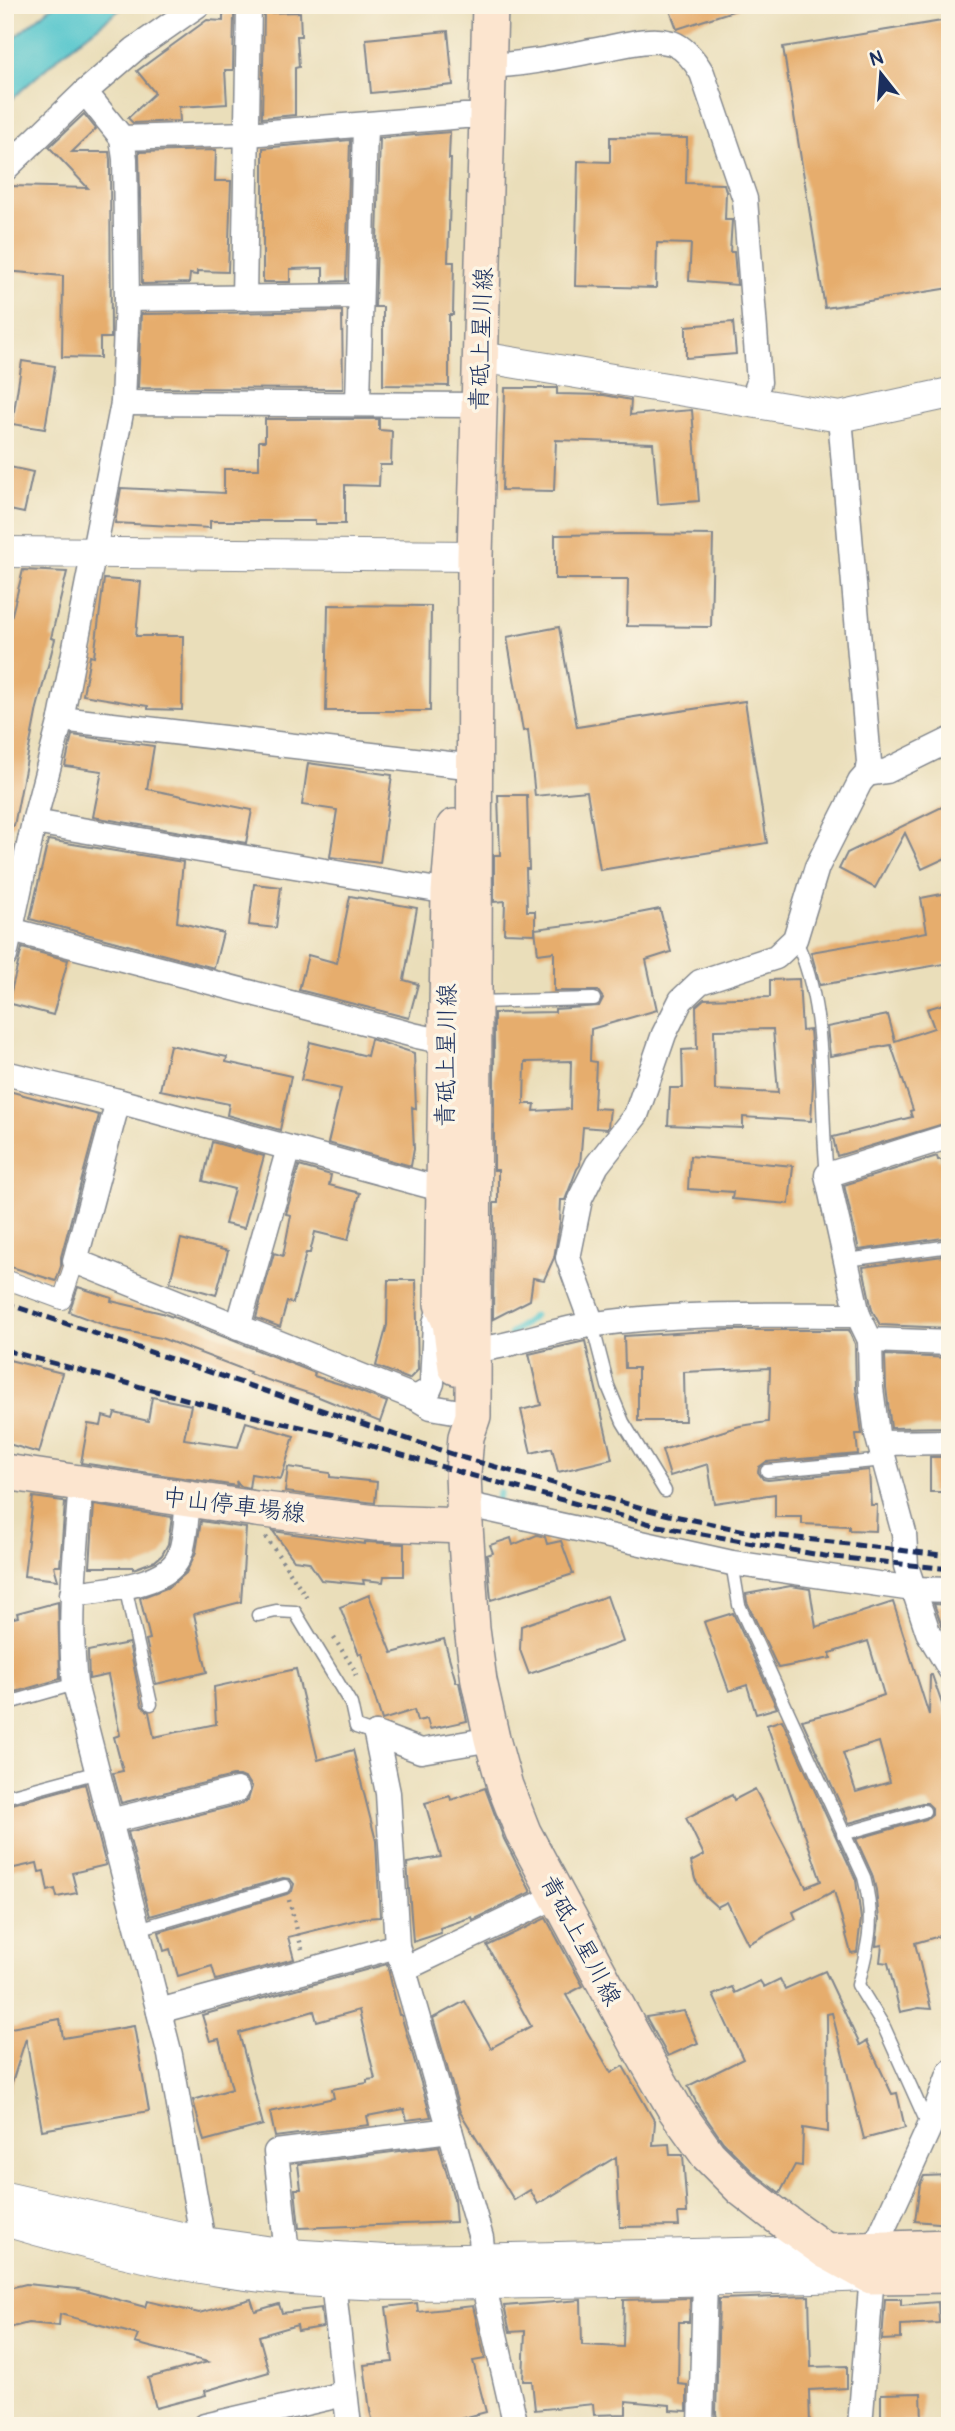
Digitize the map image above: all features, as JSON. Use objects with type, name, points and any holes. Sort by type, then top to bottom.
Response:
[{"type":"main road","name":"青砥上星川線","points":[[491,5],[475,556],[475,672],[467,766],[449,892],[460,1013],[474,1082],[474,1225],[488,1347],[473,1416],[463,1424],[455,1519],[453,1606],[472,1629],[479,1681],[492,1739],[505,1786],[523,1832],[644,2056],[675,2109],[708,2155],[742,2189],[826,2251]]},
{"type":"main road","name":"青砥上星川線","points":[[467,766],[475,861],[475,916],[460,1013],[444,1190],[442,1304],[450,1323],[488,1347]]},
{"type":"main road","name":"中山停車場線","points":[[5,1472],[188,1500],[363,1521],[455,1519]]},
{"type":"main road","points":[[873,2263],[950,2247]]},
{"type":"main road","points":[[826,2251],[873,2263],[950,2276]]},
{"type":"street","points":[[5,169],[85,92],[135,49],[198,5]]},
{"type":"street","points":[[244,298],[249,5]]},
{"type":"street","points":[[489,65],[514,64],[645,41],[670,43],[680,47],[694,61],[702,73],[745,198],[759,382],[752,402]]},
{"type":"street","points":[[5,956],[34,821],[61,719],[123,402],[127,299],[125,159],[122,138],[85,92]]},
{"type":"street","points":[[122,138],[248,134],[488,116]]},
{"type":"street","points":[[358,402],[365,125]]},
{"type":"street","points":[[127,299],[360,296]]},
{"type":"street","points":[[481,356],[840,417],[950,393]]},
{"type":"street","points":[[123,402],[479,405]]},
{"type":"street","points":[[592,1324],[568,1258],[580,1199],[597,1165],[636,1115],[664,1034],[681,1000],[700,982],[776,957],[795,939],[817,867],[860,782],[867,774],[869,762],[840,417]]},
{"type":"street","points":[[5,552],[475,556]]},
{"type":"street","points":[[61,719],[467,766]]},
{"type":"street","points":[[867,774],[887,771],[950,740]]},
{"type":"street","points":[[34,821],[449,892],[475,916]]},
{"type":"street","points":[[449,892],[475,861]]},
{"type":"street","points":[[11,930],[417,1036],[460,1013]]},
{"type":"street","points":[[5,1073],[444,1190],[474,1225]]},
{"type":"street","points":[[5,1279],[62,1300],[118,1101]]},
{"type":"street","points":[[950,1136],[827,1175],[858,1315],[870,1340],[871,1388],[883,1451],[904,1533],[906,1566],[928,1632],[950,1669]]},
{"type":"street","points":[[238,1327],[289,1148]]},
{"type":"street","points":[[444,1190],[474,1171]]},
{"type":"street","points":[[75,1261],[416,1398],[463,1424]]},
{"type":"street","points":[[416,1398],[429,1390],[432,1383],[435,1323],[442,1304]]},
{"type":"street","points":[[488,1347],[592,1324],[620,1321],[747,1315],[858,1315]]},
{"type":"street","points":[[870,1340],[950,1343]]},
{"type":"street","points":[[883,1451],[950,1442]]},
{"type":"street","points":[[81,1485],[72,1594],[75,1684],[170,2055],[203,2242]]},
{"type":"street","points":[[72,1594],[145,1583],[163,1574],[180,1556],[188,1500]]},
{"type":"street","points":[[455,1519],[912,1589],[950,1590]]},
{"type":"street","points":[[376,1734],[421,1751],[492,1739]]},
{"type":"street","points":[[376,1734],[388,1793],[400,1958],[481,2238],[487,2300],[516,2426]]},
{"type":"street","points":[[110,1821],[237,1790]]},
{"type":"street","points":[[159,2011],[307,1970],[400,1958],[557,1896]]},
{"type":"street","points":[[860,2426],[873,2263],[950,2072]]},
{"type":"street","points":[[287,2255],[276,2152],[450,2130]]},
{"type":"street","points":[[5,2197],[203,2242],[287,2255],[386,2260],[486,2272],[705,2281],[873,2263]]},
{"type":"street","points":[[5,2221],[71,2241],[154,2260],[254,2276],[333,2281],[826,2251]]},
{"type":"street","points":[[333,2281],[349,2426]]},
{"type":"street","points":[[701,2426],[705,2281]]},
{"type":"street","points":[[205,2426],[344,2394]]},
{"type":"lane","points":[[795,939],[806,961],[822,1053],[822,1128],[827,1175]]},
{"type":"lane","points":[[460,1013],[594,999]]},
{"type":"lane","points":[[847,1260],[950,1246]]},
{"type":"lane","points":[[592,1324],[608,1386],[623,1422],[665,1491]]},
{"type":"lane","points":[[767,1471],[883,1451]]},
{"type":"lane","points":[[733,1563],[739,1605],[864,1877],[870,1903],[869,1943],[858,1985],[884,2027],[929,2128]]},
{"type":"lane","points":[[125,1586],[151,1704]]},
{"type":"lane","points":[[258,1615],[276,1611],[295,1612],[351,1704],[356,1727],[376,1734]]},
{"type":"lane","points":[[5,1704],[75,1684]]},
{"type":"lane","points":[[5,1797],[98,1772]]},
{"type":"lane","points":[[843,1834],[924,1811]]},
{"type":"lane","points":[[138,1929],[285,1886]]},
{"type":"path","points":[[285,1886],[307,1970]]},
{"type":"water","points":[[54,5],[126,5],[62,54],[5,105],[5,45]]},
{"type":"building","points":[[668,5],[739,5],[739,9],[677,29]]},
{"type":"building","points":[[300,12],[301,36],[297,36],[299,67],[295,68],[295,115],[262,118],[264,13]]},
{"type":"building","points":[[223,14],[234,14],[233,70],[225,70],[227,104],[179,107],[180,121],[133,123],[128,118],[155,93],[137,71],[207,20],[223,21]]},
{"type":"building","points":[[942,21],[950,66],[950,288],[825,308],[783,47]]},
{"type":"building","points":[[448,31],[453,85],[371,93],[366,39]]},
{"type":"building","points":[[84,114],[96,129],[72,152],[109,152],[110,160],[111,338],[100,338],[100,358],[62,357],[63,276],[5,271],[11,186],[88,188],[49,147]]},
{"type":"building","points":[[450,132],[448,262],[454,262],[453,315],[449,315],[449,386],[383,385],[383,307],[375,307],[380,138]]},
{"type":"building","points":[[610,137],[687,138],[686,183],[724,184],[725,220],[732,220],[730,252],[734,252],[737,285],[689,281],[691,244],[657,243],[656,288],[575,286],[578,161],[610,162]]},
{"type":"building","points":[[350,140],[346,281],[323,282],[323,268],[290,269],[290,282],[263,282],[263,148]]},
{"type":"building","points":[[216,150],[215,181],[231,181],[228,272],[197,271],[197,275],[190,274],[189,283],[142,284],[139,152]]},
{"type":"building","points":[[342,311],[343,389],[138,388],[141,314]]},
{"type":"building","points":[[733,322],[736,354],[686,358],[686,326]]},
{"type":"building","points":[[22,361],[55,366],[45,429],[12,424]]},
{"type":"building","points":[[505,388],[557,388],[557,394],[604,395],[631,400],[630,415],[692,410],[699,501],[658,504],[653,443],[556,440],[554,491],[502,490]]},
{"type":"building","points":[[265,419],[379,419],[379,430],[392,431],[391,465],[380,465],[379,486],[345,485],[345,524],[315,524],[315,521],[210,521],[210,528],[115,523],[121,488],[224,493],[224,469],[259,469],[259,441],[265,441]]},
{"type":"building","points":[[5,466],[33,472],[24,513],[5,509]]},
{"type":"building","points":[[555,535],[713,535],[711,627],[627,626],[628,579],[555,579]]},
{"type":"building","points":[[23,570],[67,572],[51,638],[55,639],[37,708],[14,826],[5,825],[5,629],[8,630]]},
{"type":"building","points":[[104,579],[141,582],[136,636],[183,636],[182,710],[148,709],[148,706],[83,695],[90,656],[94,657]]},
{"type":"building","points":[[328,605],[431,606],[430,711],[326,711]]},
{"type":"building","points":[[559,627],[577,727],[745,701],[767,843],[600,870],[587,791],[535,796],[528,730],[523,731],[507,637]]},
{"type":"building","points":[[72,735],[154,746],[147,789],[252,810],[246,843],[93,817],[102,771],[65,766]]},
{"type":"building","points":[[308,763],[392,775],[380,863],[330,857],[337,810],[302,805]]},
{"type":"building","points":[[498,795],[527,795],[527,911],[535,911],[535,934],[504,933],[505,901],[494,902],[494,855],[500,855]]},
{"type":"building","points":[[950,803],[950,856],[922,869],[905,833],[875,888],[839,869],[847,853]]},
{"type":"building","points":[[48,840],[183,862],[177,922],[223,933],[214,968],[30,919]]},
{"type":"building","points":[[254,884],[281,887],[276,928],[249,925]]},
{"type":"building","points":[[947,893],[950,907],[950,963],[820,985],[811,952],[927,932],[921,898]]},
{"type":"building","points":[[350,896],[417,908],[404,980],[418,984],[409,1018],[299,990],[308,955],[337,963]]},
{"type":"building","points":[[660,909],[671,952],[646,960],[657,1010],[591,1029],[590,1061],[596,1062],[594,1108],[610,1109],[608,1127],[583,1127],[580,1165],[565,1200],[561,1200],[554,1258],[544,1280],[533,1278],[530,1300],[493,1319],[494,1203],[498,1203],[498,1170],[494,1170],[494,1013],[555,1012],[555,1009],[599,1006],[603,998],[598,991],[554,991],[554,952],[538,954],[535,929]],"holes":[[[571,1061],[570,1109],[534,1111],[535,1104],[524,1104],[525,1062]]]},
{"type":"building","points":[[22,948],[68,960],[53,1015],[8,1003]]},
{"type":"building","points":[[799,979],[802,1031],[810,1030],[813,1084],[811,1121],[743,1117],[743,1128],[668,1125],[670,1088],[683,1088],[682,1050],[697,1049],[696,1006],[704,999],[770,997],[770,980]],"holes":[[[773,1029],[778,1093],[715,1090],[714,1030]]]},
{"type":"building","points":[[950,1002],[950,1122],[837,1156],[833,1137],[912,1117],[910,1111],[913,1110],[891,1045],[830,1056],[827,1027],[888,1015],[895,1041],[934,1028],[927,1009]]},
{"type":"building","points":[[371,1039],[414,1053],[416,1109],[412,1107],[414,1149],[411,1166],[328,1143],[341,1089],[301,1080],[310,1042],[367,1056]]},
{"type":"building","points":[[170,1045],[227,1057],[226,1062],[291,1076],[280,1130],[227,1115],[229,1104],[160,1090]]},
{"type":"building","points":[[5,1090],[99,1115],[56,1281],[5,1265]]},
{"type":"building","points":[[212,1142],[264,1156],[244,1228],[225,1224],[234,1189],[203,1181]]},
{"type":"building","points":[[690,1156],[793,1166],[789,1204],[732,1199],[733,1192],[688,1189]]},
{"type":"building","points":[[937,1156],[938,1160],[942,1160],[950,1214],[950,1237],[859,1250],[844,1185]]},
{"type":"building","points":[[299,1166],[331,1175],[329,1185],[360,1193],[348,1240],[315,1232],[310,1253],[306,1253],[293,1303],[287,1302],[280,1327],[256,1318],[274,1253],[283,1256],[291,1215],[286,1214]]},
{"type":"building","points":[[181,1239],[228,1251],[216,1295],[170,1282]]},
{"type":"building","points":[[950,1255],[950,1328],[880,1325],[872,1310],[863,1267]]},
{"type":"building","points":[[388,1280],[416,1280],[418,1370],[409,1379],[376,1366],[387,1325]]},
{"type":"building","points":[[78,1287],[112,1298],[111,1301],[162,1313],[189,1323],[315,1373],[314,1376],[387,1402],[380,1422],[161,1338],[115,1329],[69,1312]]},
{"type":"building","points":[[727,1330],[849,1330],[855,1344],[856,1388],[862,1434],[856,1434],[858,1454],[766,1462],[759,1467],[758,1472],[763,1479],[768,1480],[869,1470],[871,1505],[877,1505],[876,1531],[849,1530],[849,1526],[802,1524],[802,1517],[775,1517],[775,1494],[714,1503],[708,1464],[670,1476],[662,1450],[740,1426],[768,1422],[770,1368],[684,1372],[685,1421],[638,1421],[638,1368],[625,1368],[624,1336]]},
{"type":"building","points":[[585,1341],[612,1459],[558,1472],[552,1448],[531,1453],[521,1410],[541,1405],[529,1354]]},
{"type":"building","points":[[885,1355],[950,1358],[950,1427],[891,1428]]},
{"type":"building","points":[[5,1359],[62,1373],[39,1453],[5,1443]]},
{"type":"building","points":[[152,1397],[191,1405],[184,1439],[238,1447],[246,1422],[294,1436],[281,1479],[251,1474],[249,1488],[240,1486],[236,1481],[237,1486],[81,1463],[88,1424],[101,1426],[103,1416],[113,1419],[115,1413],[148,1421]]},
{"type":"building","points":[[930,1457],[950,1457],[950,1492],[930,1492]]},
{"type":"building","points":[[288,1467],[330,1473],[330,1477],[377,1482],[375,1503],[285,1492]]},
{"type":"building","points":[[33,1497],[65,1503],[60,1566],[54,1566],[58,1580],[24,1576]]},
{"type":"building","points":[[94,1505],[172,1517],[168,1544],[162,1555],[155,1561],[133,1569],[90,1567]]},
{"type":"building","points":[[201,1521],[246,1528],[241,1602],[194,1614],[207,1672],[156,1684],[146,1640],[150,1639],[140,1598],[169,1587],[186,1573],[196,1552]]},
{"type":"building","points":[[273,1531],[365,1544],[404,1544],[404,1576],[384,1576],[383,1582],[363,1580],[364,1584],[321,1580],[309,1562],[294,1560]]},
{"type":"building","points":[[537,1535],[545,1537],[547,1544],[561,1541],[573,1574],[491,1600],[487,1555],[493,1553],[490,1545],[511,1538],[513,1545]]},
{"type":"building","points":[[791,1586],[810,1589],[816,1627],[893,1602],[929,1715],[932,1675],[950,1727],[950,1763],[945,1764],[950,1783],[950,1933],[915,1943],[931,2009],[919,2008],[900,2012],[888,1963],[880,1962],[882,1945],[876,1946],[879,1919],[876,1890],[872,1874],[856,1839],[926,1819],[932,1814],[932,1808],[927,1803],[922,1803],[849,1823],[802,1720],[884,1695],[868,1641],[830,1653],[831,1658],[778,1668],[747,1602],[746,1594]],"holes":[[[879,1742],[890,1782],[856,1792],[843,1753]]]},
{"type":"building","points":[[369,1595],[392,1653],[444,1639],[456,1682],[459,1682],[467,1721],[430,1729],[427,1719],[417,1721],[414,1710],[382,1720],[361,1653],[359,1654],[340,1607]]},
{"type":"building","points":[[607,1596],[623,1642],[529,1674],[520,1650],[521,1626]]},
{"type":"building","points":[[58,1602],[60,1679],[12,1693],[5,1663],[5,1620],[18,1617],[17,1613]]},
{"type":"building","points":[[934,1604],[950,1605],[950,1631],[945,1631],[942,1626]]},
{"type":"building","points":[[733,1613],[777,1708],[756,1714],[747,1685],[729,1691],[704,1622]]},
{"type":"building","points":[[129,1643],[142,1706],[149,1712],[154,1737],[216,1724],[214,1687],[296,1669],[318,1760],[353,1750],[376,1841],[380,1917],[364,1918],[288,1937],[294,1959],[216,1980],[212,1966],[178,1976],[170,1949],[164,1951],[159,1932],[287,1894],[292,1891],[294,1884],[290,1879],[283,1878],[150,1916],[128,1832],[241,1804],[248,1800],[252,1787],[247,1779],[233,1776],[121,1803],[113,1773],[123,1771],[114,1737],[120,1735],[108,1675],[89,1679],[88,1651]]},
{"type":"building","points":[[782,1720],[856,1880],[861,1919],[857,1952],[851,1953],[834,1891],[793,1912],[796,1919],[748,1944],[727,1902],[717,1907],[705,1896],[695,1879],[691,1862],[704,1855],[686,1818],[732,1795],[734,1800],[755,1789],[806,1887],[821,1881],[767,1725]]},
{"type":"building","points":[[85,1784],[106,1865],[72,1873],[77,1893],[57,1897],[55,1889],[48,1891],[44,1871],[39,1872],[37,1863],[5,1870],[5,1806]]},
{"type":"building","points":[[485,1788],[504,1839],[531,1892],[473,1920],[472,1917],[440,1928],[441,1933],[413,1942],[407,1863],[441,1857],[425,1803],[450,1796],[451,1800]]},
{"type":"building","points":[[546,1918],[583,1986],[566,1995],[611,2073],[623,2066],[655,2122],[653,2145],[669,2144],[670,2155],[683,2155],[687,2213],[678,2213],[679,2226],[620,2227],[616,2157],[538,2204],[530,2190],[514,2200],[460,2112],[433,2018],[465,2001],[491,2048],[531,2026],[487,1946]]},
{"type":"building","points":[[387,1964],[399,2015],[431,2117],[407,2120],[404,2109],[367,2116],[369,2125],[275,2137],[270,2112],[334,2098],[332,2089],[375,2079],[359,2010],[317,2022],[314,2011],[239,2033],[263,2125],[204,2141],[193,2100],[232,2089],[219,2039],[210,2041],[202,2015]]},
{"type":"building","points":[[825,1971],[860,2045],[867,2041],[892,2094],[897,2093],[905,2128],[864,2139],[832,2013],[827,2014],[828,2132],[803,2128],[802,2166],[795,2165],[780,2193],[755,2174],[723,2142],[698,2106],[688,2086],[743,2059],[713,1995],[732,1987],[735,1993],[760,1981],[764,1987],[780,1979],[785,1989]]},
{"type":"building","points":[[684,2011],[698,2043],[668,2056],[646,2017]]},
{"type":"building","points":[[60,2019],[63,2038],[134,2026],[149,2111],[42,2130],[26,2038],[9,2092],[5,2092],[5,2029]]},
{"type":"building","points":[[439,2146],[454,2199],[456,2222],[299,2228],[295,2189],[301,2189],[298,2164]]},
{"type":"building","points":[[950,2175],[950,2224],[915,2221],[920,2184],[924,2176]]},
{"type":"building","points":[[26,2284],[78,2289],[145,2307],[147,2301],[199,2313],[251,2299],[255,2311],[279,2304],[282,2313],[321,2308],[323,2327],[298,2331],[297,2325],[259,2336],[269,2372],[205,2391],[206,2395],[156,2408],[148,2378],[208,2362],[135,2343],[138,2335],[60,2314],[59,2326],[28,2323],[5,2329],[5,2289]]},
{"type":"building","points":[[809,2296],[811,2367],[847,2366],[847,2388],[809,2390],[810,2426],[718,2426],[716,2413],[719,2299]]},
{"type":"building","points":[[690,2298],[689,2322],[679,2322],[678,2384],[687,2385],[687,2411],[670,2410],[670,2405],[626,2401],[626,2414],[594,2415],[593,2404],[535,2410],[532,2381],[523,2381],[525,2331],[510,2332],[504,2306],[581,2300],[582,2345],[623,2347],[624,2300]]},
{"type":"building","points":[[885,2299],[901,2299],[901,2305],[938,2302],[939,2323],[901,2325],[901,2339],[882,2340]]},
{"type":"building","points":[[417,2303],[418,2312],[473,2306],[485,2359],[473,2361],[486,2412],[433,2426],[374,2426],[364,2365],[393,2362],[386,2307]]},
{"type":"building","points":[[921,2393],[922,2421],[881,2422],[881,2394]]},
{"type":"waterway","points":[[511,1334],[534,1316]]},
{"type":"waterway","points":[[498,1498],[500,1492]]},
{"type":"railway","points":[[5,1303],[464,1458],[660,1513],[755,1533],[950,1556]]},
{"type":"railway","points":[[5,1350],[222,1409],[331,1434],[658,1526],[825,1556],[950,1569]]}]
